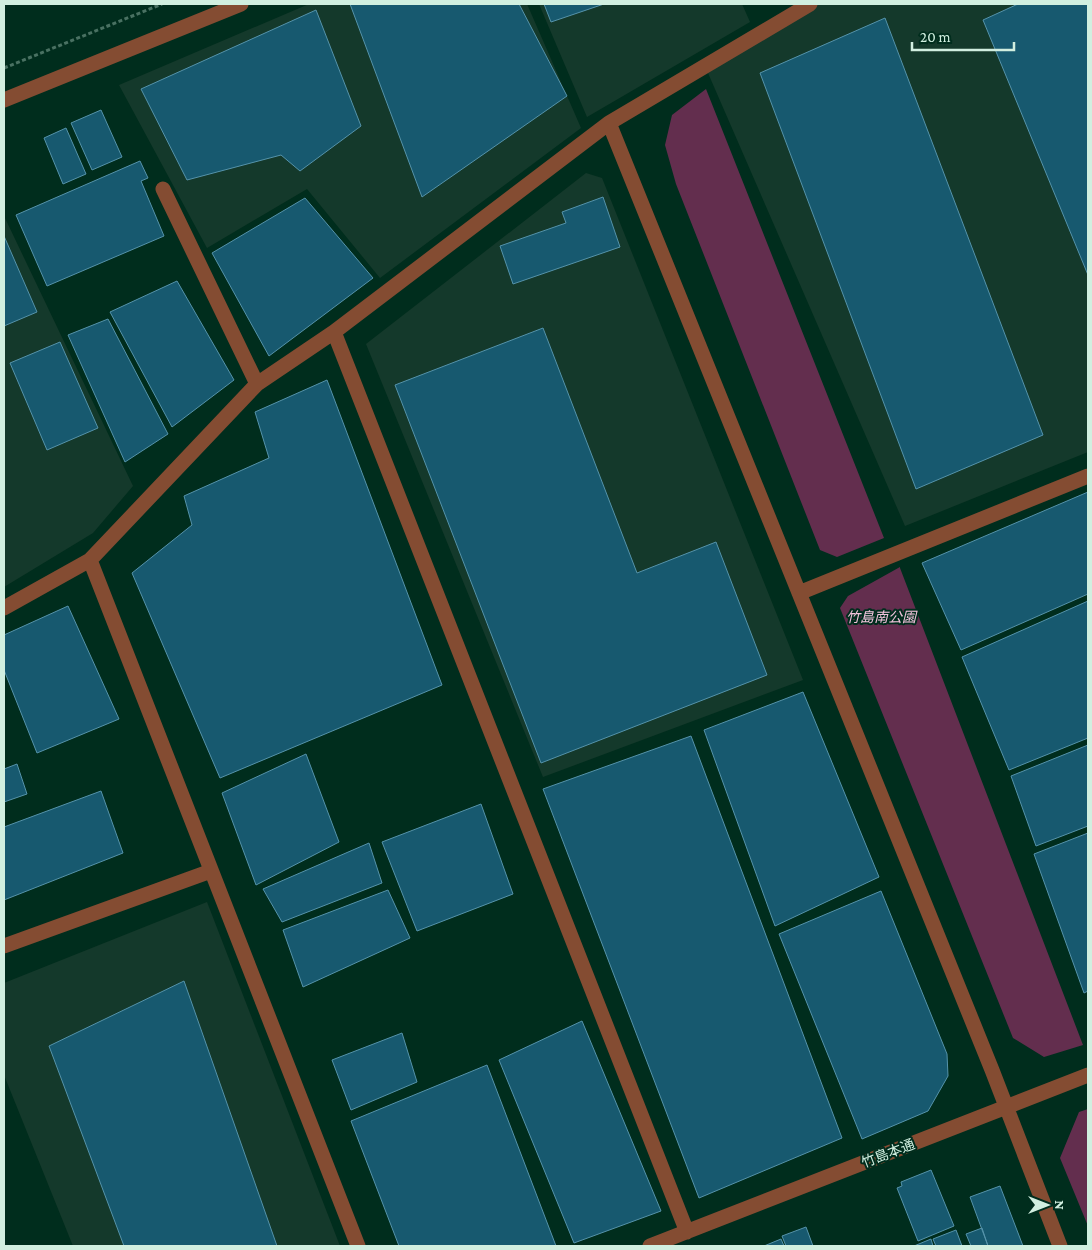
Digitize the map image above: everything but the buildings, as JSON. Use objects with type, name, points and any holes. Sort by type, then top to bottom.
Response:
[{"type":"street","points":[[4,100],[241,4]]},
{"type":"street","points":[[4,608],[90,560],[257,384],[334,332],[610,123],[810,4]]},
{"type":"street","points":[[610,123],[1007,1107],[1060,1246]]},
{"type":"street","points":[[163,189],[257,384]]},
{"type":"street","points":[[334,332],[687,1232]]},
{"type":"street","points":[[799,593],[1088,476]]},
{"type":"street","points":[[90,560],[358,1246]]},
{"type":"street","points":[[4,946],[211,871]]},
{"type":"street","name":"竹島本通","points":[[650,1246],[1088,1075]]},
{"type":"path","points":[[4,68],[162,4]]},
{"type":"shaded area","points":[[309,4],[527,4],[581,128],[380,278],[307,189],[207,248],[119,85]]},
{"type":"shaded area","points":[[539,4],[742,4],[750,22],[587,117]]},
{"type":"shaded area","points":[[811,4],[1088,4],[1088,452],[905,526],[708,73]]},
{"type":"shaded area","points":[[586,173],[602,178],[803,680],[543,777],[366,344]]},
{"type":"shaded area","points":[[4,216],[133,486],[93,533],[4,587]]},
{"type":"shaded area","points":[[207,902],[340,1246],[73,1246],[4,1075],[4,983]]},
{"type":"green space","points":[[706,89],[884,538],[837,557],[820,550],[676,184],[665,145],[672,115]]},
{"type":"green space","name":"竹島南公園","points":[[900,567],[1083,1045],[1044,1057],[1013,1038],[840,608],[848,596]]},
{"type":"green space","points":[[1088,1109],[1088,1226],[1060,1158],[1079,1112]]}]
